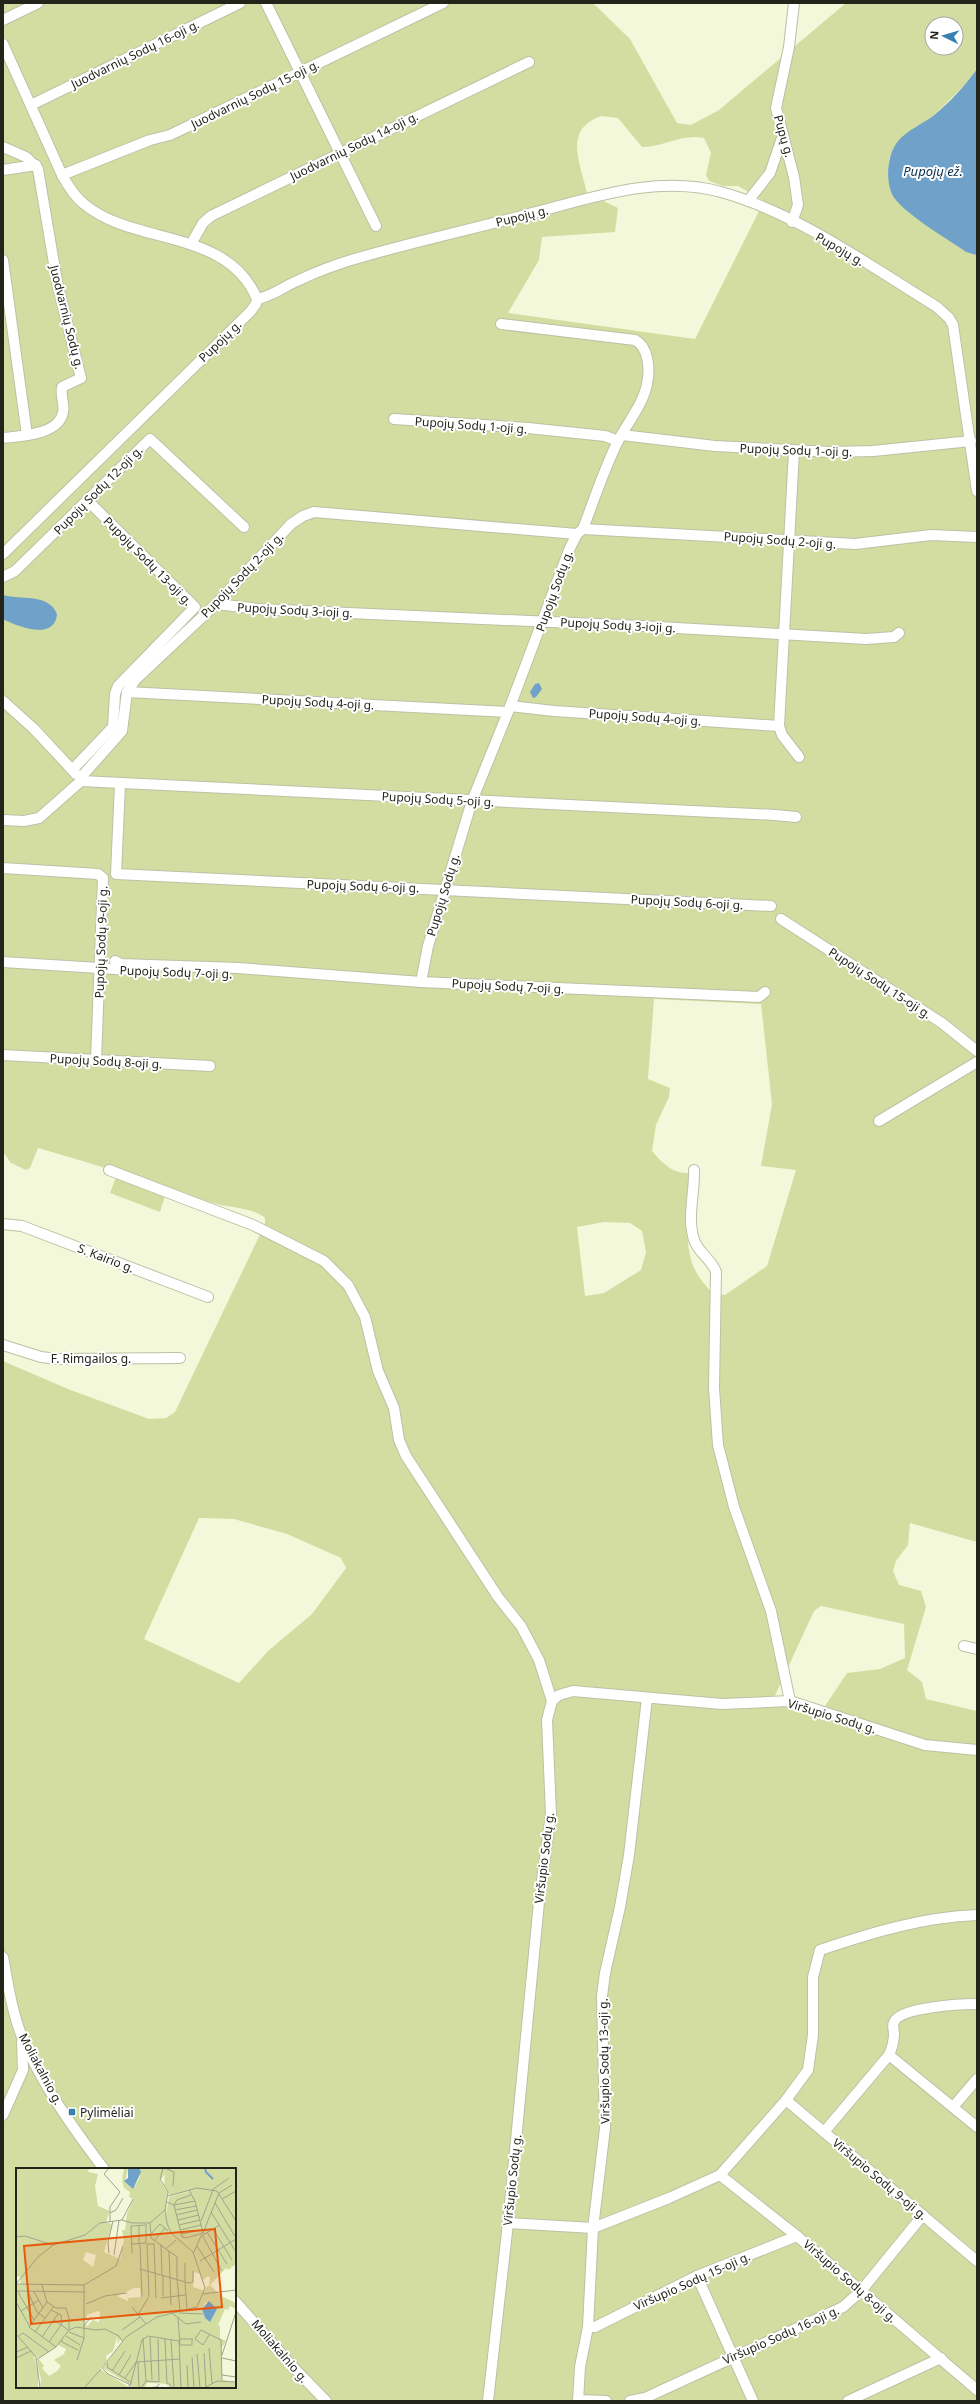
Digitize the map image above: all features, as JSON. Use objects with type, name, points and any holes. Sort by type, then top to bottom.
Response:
[{"type":"street","points":[[3,20],[38,3]]},
{"type":"street","name":"Juodvarnių Sodų 16-oji g.","points":[[31,105],[240,3]]},
{"type":"street","points":[[266,3],[376,226]]},
{"type":"street","name":"Juodvarnių Sodų 15-oji g.","points":[[62,175],[150,140],[170,135],[443,3]]},
{"type":"street","name":"Pupų g.","points":[[792,222],[798,205],[789,150],[783,135],[776,108],[790,47],[794,3]]},
{"type":"street","points":[[3,44],[70,190],[84,204],[102,216],[191,244],[233,265],[242,272],[251,283],[257,299]]},
{"type":"street","name":"Juodvarnių Sodų 14-oji g.","points":[[191,244],[203,223],[211,216],[529,62]]},
{"type":"street","points":[[748,201],[770,173],[783,135]]},
{"type":"street","points":[[3,147],[26,157],[36,165]]},
{"type":"street","points":[[3,170],[36,165]]},
{"type":"street","name":"Juodvarnių Sodų g.","points":[[3,438],[27,435],[50,428],[58,422],[63,413],[62,387],[82,378],[58,287],[36,165]]},
{"type":"street","name":"Pupojų g.","points":[[3,554],[250,312],[256,304],[257,299],[267,297],[296,281],[363,256],[643,187],[672,184],[693,186],[721,192],[748,201],[792,222],[846,251],[949,318],[953,325],[971,441],[977,491]]},
{"type":"street","points":[[3,260],[27,435]]},
{"type":"street","name":"Pupojų Sodų g.","points":[[421,982],[428,946],[444,889],[472,801],[543,622],[560,572],[580,532],[620,438],[643,396],[647,384],[647,361],[642,344],[626,338],[500,324]]},
{"type":"street","name":"Pupojų Sodų 1-oji g.","points":[[394,420],[528,428],[620,438],[794,452],[873,451],[971,441]]},
{"type":"street","name":"Pupojų Sodų 12-oji g.","points":[[3,577],[15,571],[88,502],[150,439],[244,527]]},
{"type":"street","points":[[794,452],[779,726],[782,735],[799,757]]},
{"type":"street","name":"Pupojų Sodų 13-oji g.","points":[[73,769],[113,727],[115,694],[118,686],[195,607],[88,502]]},
{"type":"street","name":"Pupojų Sodų 2-oji g.","points":[[127,692],[145,669],[216,604],[291,524],[303,516],[314,512],[580,532],[855,544],[931,535],[977,537]]},
{"type":"street","name":"Pupojų Sodų 3-ioji g.","points":[[216,604],[259,609],[866,639],[894,637],[899,633]]},
{"type":"street","points":[[3,820],[24,821],[39,818],[81,781],[83,775],[122,731],[127,692]]},
{"type":"street","name":"Pupojų Sodų 4-oji g.","points":[[127,692],[509,709],[779,726]]},
{"type":"street","points":[[3,701],[73,769],[81,781]]},
{"type":"street","name":"Pupojų Sodų 5-oji g.","points":[[81,781],[767,814],[796,817]]},
{"type":"street","name":"Pupojų Sodų 6-oji g.","points":[[120,784],[116,874],[771,906]]},
{"type":"street","name":"Pupojų Sodų 9-oji g.","points":[[3,868],[100,875],[103,880],[96,1060]]},
{"type":"street","name":"Pupojų Sodų 15-oji g.","points":[[781,919],[942,1023],[977,1051]]},
{"type":"street","name":"Pupojų Sodų 7-oji g.","points":[[116,961],[121,964],[250,969],[421,982],[759,997],[765,992]]},
{"type":"street","name":"Pupojų Sodų 7-oji g.","points":[[3,962],[83,966],[100,969],[244,975],[250,969]]},
{"type":"street","name":"Pupojų Sodų 8-oji g.","points":[[3,1055],[210,1066]]},
{"type":"street","points":[[879,1121],[977,1062]]},
{"type":"street","points":[[109,1170],[252,1225],[295,1245],[324,1261],[348,1285],[365,1317],[378,1371],[394,1408],[399,1440],[406,1456],[498,1597],[521,1626],[539,1660],[552,1701]]},
{"type":"street","points":[[694,1170],[692,1228],[694,1241],[713,1264],[716,1272],[714,1388],[718,1445],[734,1507],[771,1611],[790,1701]]},
{"type":"street","name":"S. Kairio g.","points":[[3,1224],[22,1226],[208,1297]]},
{"type":"street","name":"F. Rimgailos g.","points":[[3,1345],[41,1357],[57,1359],[180,1358]]},
{"type":"street","points":[[964,1646],[977,1649]]},
{"type":"street","name":"Viršupio Sodų g.","points":[[488,2401],[508,2223],[539,1902],[551,1814],[547,1720],[552,1701],[559,1695],[573,1691],[722,1704],[790,1701],[925,1745],[977,1750]]},
{"type":"street","name":"Viršupio Sodų 13-oji g.","points":[[578,2400],[580,2367],[588,2327],[593,2228],[605,2128],[602,1996],[605,1973],[620,1907],[629,1855],[647,1698]]},
{"type":"street","points":[[508,2223],[593,2228],[669,2198],[720,2175],[786,2100],[808,2070],[813,2035],[813,1977],[820,1950],[906,1924],[945,1916],[977,1915]]},
{"type":"street","name":"Moliakalnio g.","points":[[3,1957],[12,2001],[22,2036],[40,2072],[78,2134],[103,2168]]},
{"type":"street","name":"Viršupio Sodų 9-oji g.","points":[[977,2004],[948,2005],[918,2010],[898,2017],[893,2024],[893,2044],[889,2055],[824,2132],[977,2261]]},
{"type":"street","points":[[3,2115],[23,2070],[22,2036]]},
{"type":"street","points":[[889,2055],[977,2127]]},
{"type":"street","points":[[23,2070],[40,2072]]},
{"type":"street","points":[[954,2107],[977,2079]]},
{"type":"street","points":[[786,2100],[824,2132]]},
{"type":"street","name":"Viršupio Sodų 8-oji g.","points":[[720,2175],[797,2236],[977,2390]]},
{"type":"street","name":"Viršupio Sodų 16-oji g.","points":[[630,2401],[645,2398],[835,2312],[851,2302],[923,2215]]},
{"type":"street","name":"Viršupio Sodų 15-oji g.","points":[[588,2327],[595,2327],[697,2276],[797,2236]]},
{"type":"street","points":[[697,2276],[753,2401]]},
{"type":"street","name":"Moliakalnio g.","points":[[236,2302],[293,2367],[326,2401]]},
{"type":"street","points":[[848,2401],[941,2358]]},
{"type":"street","points":[[578,2400],[606,2401]]},
{"type":"green space","points":[[3,3],[593,3],[630,39],[677,123],[691,125],[719,110],[846,3],[977,3],[977,69],[968,82],[933,116],[898,141],[889,159],[888,177],[894,196],[924,223],[966,252],[977,255],[977,1542],[910,1523],[908,1545],[896,1561],[893,1571],[899,1585],[921,1591],[926,1607],[907,1670],[922,1682],[926,1699],[977,1711],[977,2401],[3,2401],[3,1361],[68,1389],[149,1419],[166,1418],[175,1412],[265,1224],[265,1218],[260,1214],[240,1208],[219,1205],[38,1148],[30,1168],[26,1170],[11,1163],[3,1152]],"holes":[[[601,116],[618,118],[642,147],[658,145],[688,137],[704,138],[711,153],[706,175],[709,181],[723,186],[738,186],[764,201],[695,339],[508,313],[539,260],[542,237],[615,232],[618,208],[587,193],[578,159],[578,138],[582,130],[589,122]],[[654,999],[761,1004],[772,1104],[761,1166],[796,1170],[767,1266],[725,1295],[713,1294],[698,1276],[689,1253],[687,1230],[691,1173],[679,1172],[669,1168],[652,1151],[656,1125],[669,1097],[670,1088],[648,1079]],[[604,1222],[630,1223],[642,1231],[646,1252],[641,1270],[604,1293],[585,1296],[577,1227]],[[199,1518],[234,1519],[287,1534],[341,1558],[346,1568],[312,1614],[268,1651],[239,1683],[144,1639]],[[821,1606],[904,1624],[905,1658],[880,1669],[847,1673],[817,1718],[772,1702],[814,1611]]]},
{"type":"green space","points":[[116,1177],[165,1196],[160,1212],[110,1193]]},
{"type":"water","name":"Pupojų ež.","points":[[977,69],[976,255],[966,252],[927,226],[898,203],[890,190],[888,168],[891,153],[898,141],[945,106]]},
{"type":"water","points":[[3,595],[33,598],[48,603],[53,607],[57,614],[55,622],[50,627],[43,630],[35,630],[3,619]]},
{"type":"water","points":[[539,683],[542,689],[536,697],[533,698],[530,692],[535,684]]},
{"type":"place","name":"Pylimėliai","points":[[72,2112]]}]
